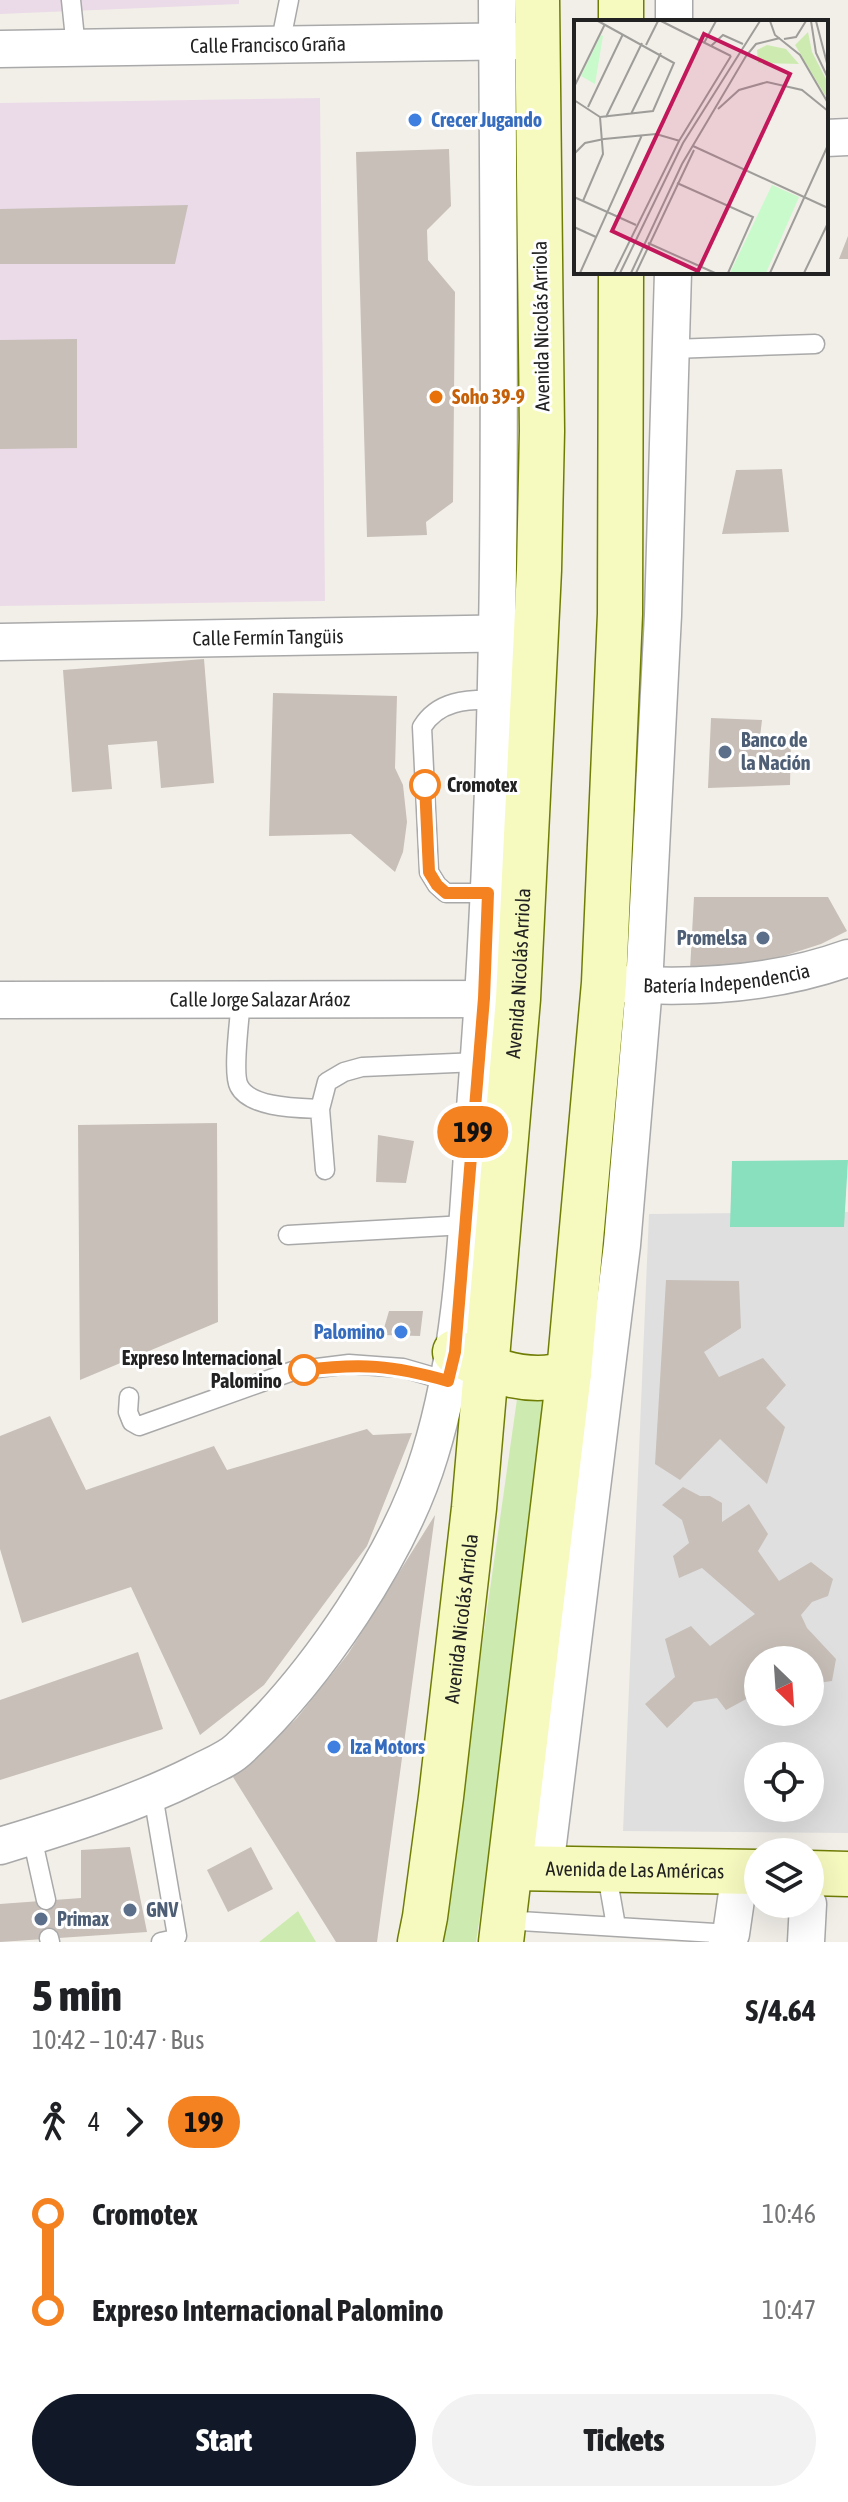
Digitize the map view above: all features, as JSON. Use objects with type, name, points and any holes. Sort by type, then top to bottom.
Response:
[{"type":"main road","name":"Avenida Nicolás Arriola","points":[[420,1942],[457,1658],[463,1367],[501,999],[517,633],[542,431],[524,28]]},
{"type":"main road","points":[[502,1931],[528,1868],[569,1373],[624,985],[621,274]]},
{"type":"main road","points":[[463,1367],[537,1380],[569,1373]]},
{"type":"main road","name":"Avenida de Las Américas","points":[[528,1868],[744,1872]]},
{"type":"main road","points":[[824,1873],[848,1874]]},
{"type":"street","name":"Avenida Nicolás Arriola","points":[[497,0],[524,28]]},
{"type":"street","name":"Calle Francisco Graña","points":[[0,49],[280,45],[524,28]]},
{"type":"street","points":[[828,138],[848,137]]},
{"type":"street","points":[[528,1868],[622,1245],[624,985],[663,615],[673,274]]},
{"type":"street","name":"Avenida Nicolás Arriola","points":[[16,1841],[153,1795],[235,1753],[298,1686],[347,1620],[403,1523],[463,1367],[465,1225],[478,1062],[501,999],[488,893],[495,700],[517,633]]},
{"type":"street","name":"Calle Fermín Tangüis","points":[[0,642],[517,633]]},
{"type":"street","name":"Batería Independencia","points":[[624,985],[744,983],[784,977],[848,958]]},
{"type":"street","name":"Calle Jorge Salazar Aráoz","points":[[0,1000],[501,999]]},
{"type":"street","points":[[729,1938],[744,1888]]},
{"type":"street","points":[[806,1942],[807,1918]]},
{"type":"lane","points":[[71,0],[76,48]]},
{"type":"lane","points":[[280,45],[289,0]]},
{"type":"lane","points":[[672,349],[815,344]]},
{"type":"lane","points":[[488,893],[446,893],[429,872],[422,727],[430,714],[445,705],[471,699],[495,700]]},
{"type":"lane","points":[[241,999],[236,1073],[239,1086],[256,1100],[320,1109]]},
{"type":"lane","points":[[325,1170],[320,1109],[327,1082],[344,1072],[362,1067],[478,1062]]},
{"type":"lane","points":[[288,1235],[465,1225]]},
{"type":"lane","points":[[129,1397],[128,1412],[132,1422],[139,1426],[293,1371],[349,1364],[403,1368],[463,1367]]},
{"type":"lane","points":[[153,1795],[177,1936],[161,1942]]},
{"type":"lane","points":[[16,1841],[46,1900]]},
{"type":"lane","points":[[606,1869],[616,1926]]},
{"type":"lane","points":[[502,1931],[616,1926],[729,1938]]},
{"type":"shaded area","points":[[0,0],[239,0],[239,4],[0,14]]},
{"type":"shaded area","points":[[320,98],[325,601],[0,606],[0,103]]},
{"type":"shaded area","points":[[848,1212],[848,1833],[623,1831],[649,1214]]},
{"type":"green space","points":[[848,1160],[844,1227],[730,1227],[732,1161]]},
{"type":"green space","points":[[518,1392],[521,1397],[548,1401],[559,1399],[476,1942],[440,1942]]},
{"type":"green space","points":[[298,1911],[316,1942],[259,1942]]},
{"type":"building","points":[[449,149],[451,206],[427,230],[428,260],[455,292],[453,502],[426,522],[427,535],[367,537],[356,152]]},
{"type":"building","points":[[188,205],[175,264],[0,264],[0,209]]},
{"type":"building","points":[[848,236],[848,259],[839,259]]},
{"type":"building","points":[[77,339],[77,448],[0,449],[0,340]]},
{"type":"building","points":[[782,469],[789,532],[722,534],[736,470]]},
{"type":"building","points":[[204,659],[214,783],[161,788],[157,741],[108,745],[112,789],[72,792],[63,670]]},
{"type":"building","name":"Cromotex","points":[[273,693],[397,696],[395,768],[403,785],[407,822],[403,852],[395,872],[351,834],[269,836]]},
{"type":"building","points":[[711,718],[762,720],[760,737],[791,736],[790,785],[708,788]]},
{"type":"building","name":"Promelsa","points":[[694,897],[828,897],[847,931],[821,944],[771,960],[690,970]]},
{"type":"building","points":[[217,1123],[218,1322],[80,1380],[78,1125]]},
{"type":"building","points":[[378,1135],[414,1141],[406,1183],[376,1182]]},
{"type":"building","points":[[666,1280],[739,1281],[741,1328],[704,1352],[719,1377],[763,1358],[786,1385],[766,1408],[785,1427],[767,1484],[720,1439],[680,1480],[655,1464]]},
{"type":"building","points":[[389,1311],[423,1311],[420,1336],[382,1335]]},
{"type":"building","points":[[50,1416],[86,1490],[214,1446],[227,1470],[367,1429],[373,1435],[412,1433],[367,1546],[264,1685],[200,1735],[131,1587],[22,1623],[0,1549],[0,1436]]},
{"type":"building","points":[[683,1487],[722,1503],[722,1522],[749,1504],[768,1534],[758,1551],[779,1581],[811,1562],[833,1579],[828,1596],[812,1602],[801,1615],[807,1628],[824,1646],[744,1646],[744,1700],[726,1710],[717,1698],[694,1702],[667,1728],[645,1704],[675,1677],[665,1639],[691,1626],[710,1646],[755,1614],[702,1568],[679,1578],[673,1556],[689,1543],[682,1520],[662,1505]]},
{"type":"building","name":"Iza Motors","points":[[435,1515],[377,1942],[336,1942],[233,1777],[297,1718],[348,1654]]},
{"type":"building","points":[[824,1646],[836,1659],[832,1681],[824,1682]]},
{"type":"building","points":[[138,1652],[163,1729],[0,1780],[0,1700]]},
{"type":"building","points":[[130,1847],[147,1932],[0,1942],[0,1904],[81,1898],[81,1850]]},
{"type":"building","points":[[251,1847],[273,1889],[228,1912],[207,1870]]},
{"type":"bus line","name":"199","points":[[304,1370],[349,1364],[403,1368],[448,1381],[455,1352],[484,998],[488,893],[446,893],[429,872],[425,785]]},
{"type":"place","name":"Crecer Jugando","points":[[415,120]]},
{"type":"place","name":"Soho 39-9","points":[[436,397]]},
{"type":"place","name":"Banco de la Nación","points":[[725,752]]},
{"type":"place","name":"Cromotex","points":[[425,785]]},
{"type":"place","name":"Promelsa","points":[[763,938]]},
{"type":"place","name":"Palomino","points":[[401,1332]]},
{"type":"place","name":"Expreso Internacional Palomino","points":[[304,1370]]},
{"type":"place","name":"Iza Motors","points":[[334,1747]]},
{"type":"place","name":"GNV","points":[[130,1910]]},
{"type":"place","name":"Primax","points":[[41,1919]]}]
